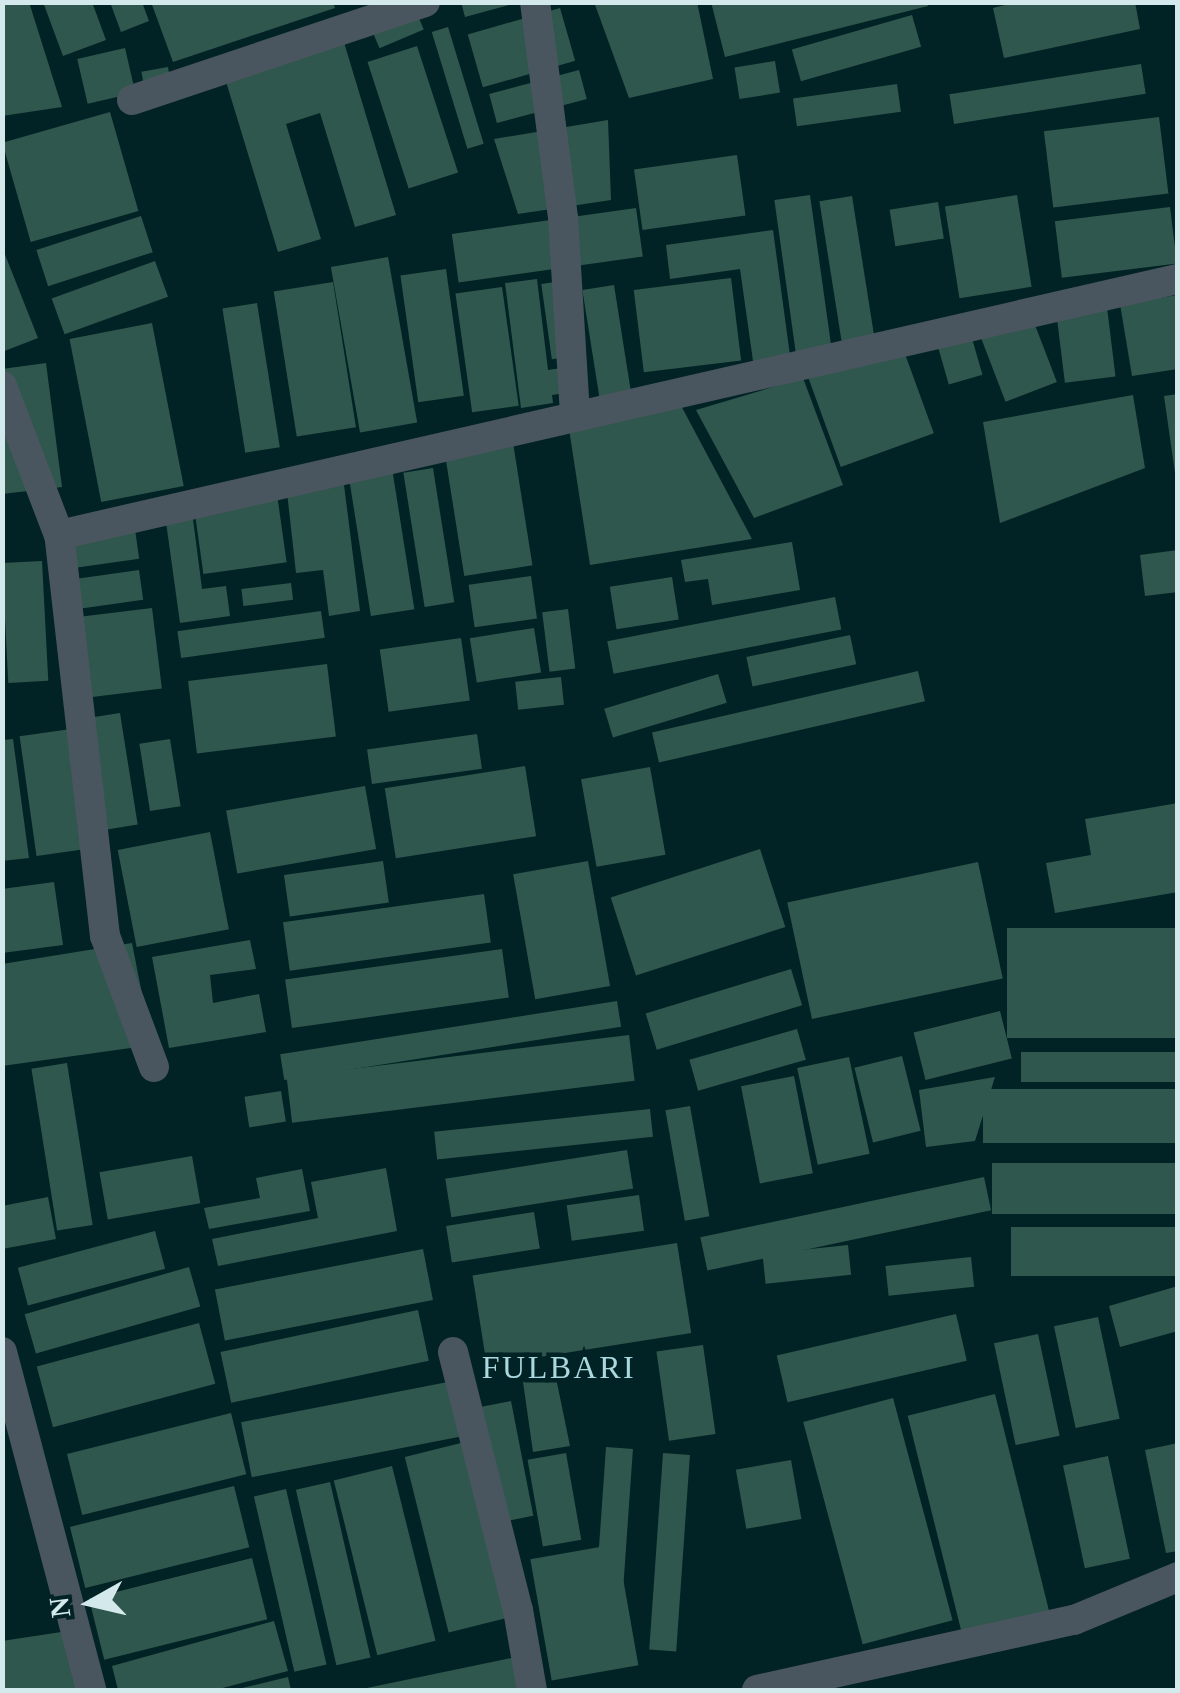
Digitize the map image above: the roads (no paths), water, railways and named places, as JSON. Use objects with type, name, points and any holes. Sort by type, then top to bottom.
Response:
[{"type":"street","points":[[132,100],[425,2]]},
{"type":"street","points":[[536,2],[563,218],[575,417]]},
{"type":"street","points":[[59,535],[1178,279]]},
{"type":"street","points":[[2,386],[59,535],[105,936],[154,1067]]},
{"type":"street","points":[[2,1352],[91,1690]]},
{"type":"street","points":[[453,1352],[518,1610],[532,1690]]},
{"type":"street","points":[[757,1690],[1074,1620],[1178,1578]]},
{"type":"district","name":"FULBARI","points":[[559,1367]]}]
